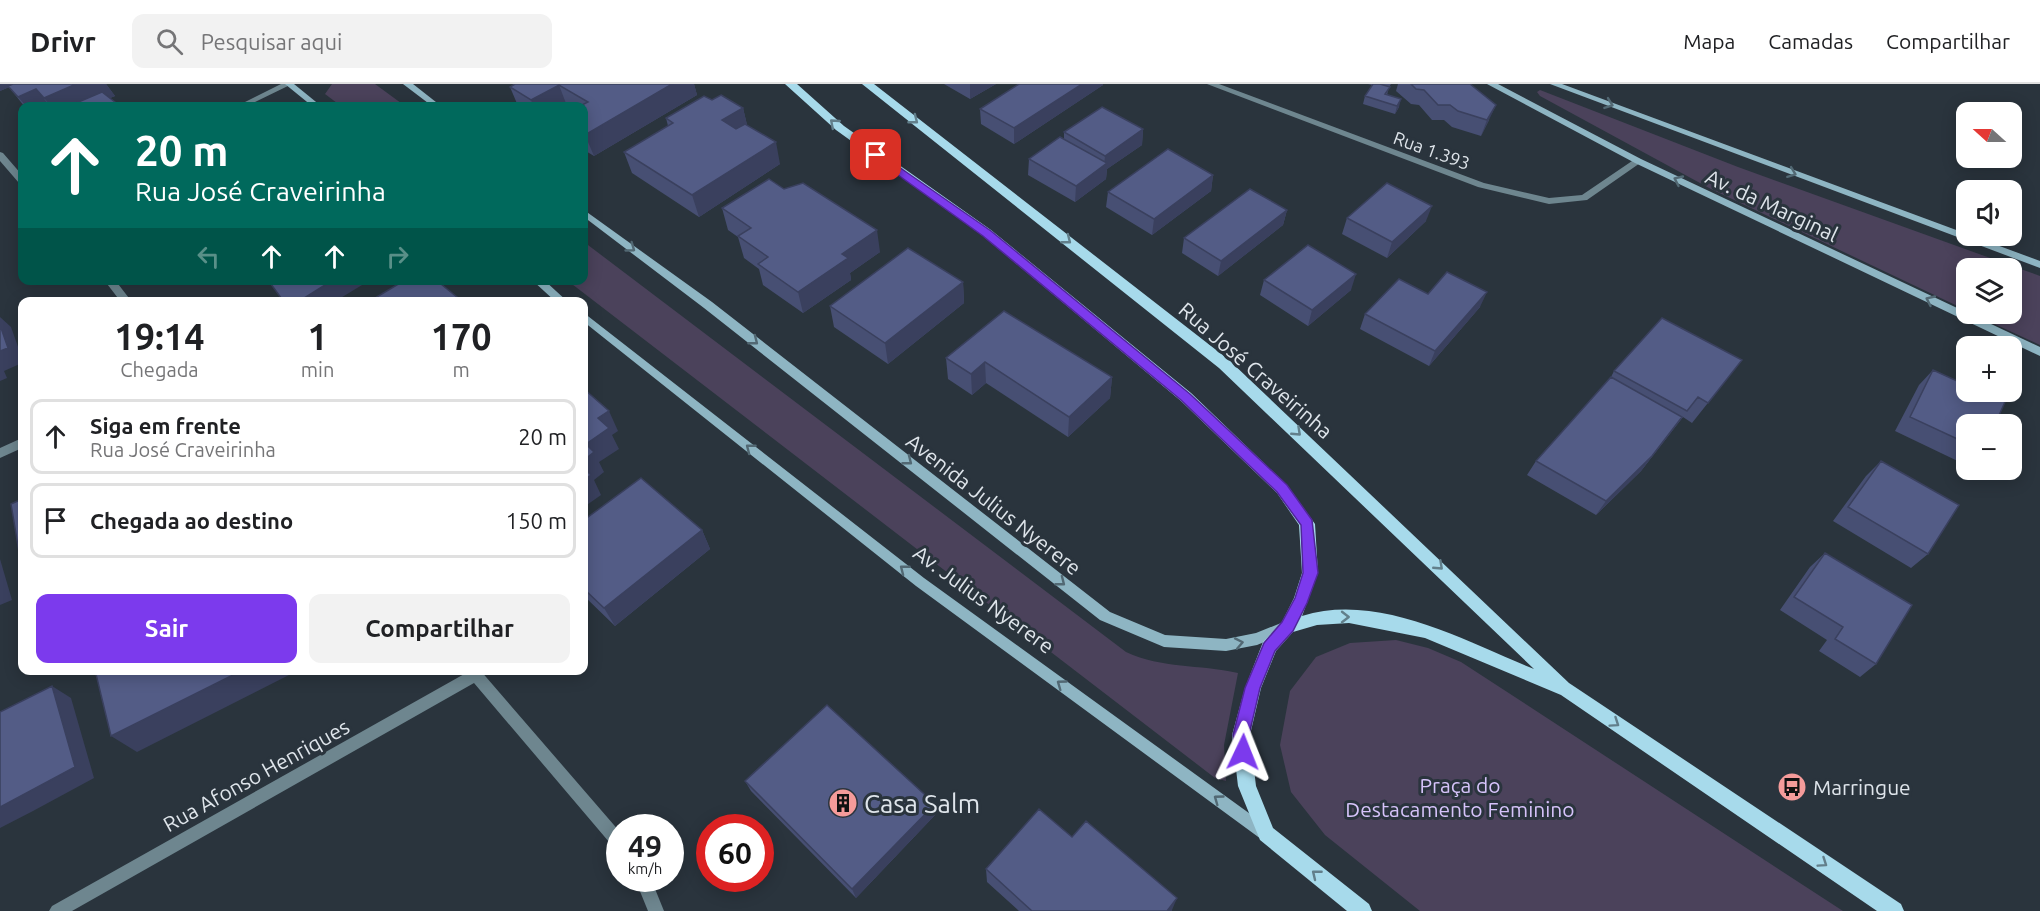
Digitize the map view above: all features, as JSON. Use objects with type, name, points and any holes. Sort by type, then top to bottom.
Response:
[{"type":"main road","points":[[288,84],[312,102]]},
{"type":"main road","points":[[407,84],[432,102]]},
{"type":"main road","points":[[790,84],[840,128],[987,233],[1186,397],[1282,489],[1307,524],[1310,573],[1302,599],[1288,627],[1269,647],[1253,688],[1241,735],[1247,786],[1266,834]]},
{"type":"main road","name":"Rua José Craveirinha","points":[[867,84],[1224,364],[1463,588],[1567,690]]},
{"type":"main road","name":"Av. da Marginal","points":[[1491,84],[1638,161],[2040,352]]},
{"type":"main road","name":"Av. da Marginal","points":[[1554,84],[2040,265]]},
{"type":"main road","name":"Avenida Julius Nyerere","points":[[588,216],[708,305],[1105,616],[1164,641],[1226,645],[1257,639],[1288,627]]},
{"type":"main road","points":[[543,285],[557,297]]},
{"type":"main road","name":"Av. Julius Nyerere","points":[[588,320],[920,582],[1266,834],[1362,911]]},
{"type":"main road","points":[[1288,627],[1317,618],[1349,616],[1392,623],[1427,631],[1567,690],[1894,911]]},
{"type":"street","points":[[250,102],[288,84]]},
{"type":"street","name":"Rua 1.393","points":[[1211,84],[1481,185],[1549,201],[1584,198],[1638,161]]},
{"type":"street","points":[[0,155],[4,164],[18,177]]},
{"type":"street","points":[[113,285],[124,297]]},
{"type":"street","points":[[0,453],[18,445]]},
{"type":"street","name":"Rua Afonso Henriques","points":[[57,911],[470,675]]},
{"type":"street","points":[[475,675],[606,828]]},
{"type":"street","points":[[648,892],[656,911]]},
{"type":"green space","points":[[332,84],[375,84],[400,102],[336,102],[325,94]]},
{"type":"green space","points":[[1540,90],[1738,167],[1990,258],[1956,258],[1956,305],[1711,189],[1540,96],[1537,92]]},
{"type":"green space","points":[[588,245],[1126,652],[1167,664],[1238,673],[1224,745],[1226,781],[1215,778],[573,285],[588,285]]},
{"type":"green space","points":[[2022,270],[2040,276],[2040,345],[1995,324],[2022,324]]},
{"type":"green space","name":"Praça do Destacamento Feminino","points":[[1396,640],[1428,648],[1461,662],[1843,911],[1420,911],[1325,835],[1291,792],[1280,745],[1290,691],[1316,657],[1350,643]]},
{"type":"building","points":[[13,84],[76,84],[44,98],[36,89],[18,97],[8,86]]},
{"type":"building","points":[[515,84],[672,84],[588,133],[588,102],[559,85],[531,100],[510,87]]},
{"type":"building","points":[[1019,84],[1082,84],[1014,128],[980,109]]},
{"type":"building","points":[[1373,84],[1390,87],[1385,94],[1401,99],[1397,106],[1365,96]]},
{"type":"building","points":[[1411,84],[1470,84],[1496,105],[1487,120],[1458,111],[1450,105],[1438,105],[1424,90],[1416,89]]},
{"type":"building","points":[[102,92],[115,102],[78,102]]},
{"type":"building","points":[[721,95],[743,108],[722,120],[736,129],[745,124],[776,142],[692,195],[624,152],[673,123],[666,118],[704,96],[712,100]]},
{"type":"building","points":[[1102,107],[1143,129],[1105,156],[1064,132]]},
{"type":"building","points":[[1060,137],[1107,163],[1076,186],[1029,159]]},
{"type":"building","points":[[1168,149],[1213,175],[1154,219],[1108,192]]},
{"type":"building","points":[[769,179],[784,189],[803,183],[877,230],[842,254],[848,258],[798,292],[758,264],[768,257],[738,236],[751,228],[722,208]]},
{"type":"building","points":[[1387,183],[1432,206],[1392,242],[1347,218]]},
{"type":"building","points":[[1250,189],[1287,210],[1221,261],[1184,238]]},
{"type":"building","points":[[1308,245],[1356,274],[1312,310],[1264,280]]},
{"type":"building","points":[[908,248],[963,282],[885,343],[830,306]]},
{"type":"building","points":[[1447,272],[1487,292],[1435,351],[1365,314],[1399,279],[1428,294]]},
{"type":"building","points":[[272,285],[325,285],[306,297],[280,297]]},
{"type":"building","points":[[397,285],[442,285],[457,297],[377,297]]},
{"type":"building","points":[[1004,311],[1112,377],[1069,417],[985,362],[971,374],[946,358]]},
{"type":"building","points":[[1662,318],[1742,360],[1708,403],[1698,397],[1687,411],[1614,371]]},
{"type":"building","points":[[0,325],[8,348],[0,351]]},
{"type":"building","points":[[1933,370],[1956,380],[1956,402],[2005,402],[2000,414],[1956,414],[1956,438],[1910,417]]},
{"type":"building","points":[[1611,377],[1682,417],[1652,456],[1606,501],[1536,461]]},
{"type":"building","points":[[588,393],[609,411],[598,418],[609,428],[588,443]]},
{"type":"building","points":[[588,446],[594,452],[588,457]]},
{"type":"building","points":[[1881,461],[1959,505],[1928,554],[1848,507]]},
{"type":"building","points":[[641,478],[702,530],[604,608],[588,593],[588,517]]},
{"type":"building","points":[[18,501],[18,546],[11,504]]},
{"type":"building","points":[[1825,553],[1912,605],[1876,664],[1835,639],[1843,627],[1794,597]]},
{"type":"building","points":[[96,675],[233,675],[111,736]]},
{"type":"building","points":[[52,686],[75,767],[0,807],[0,712]]},
{"type":"building","name":"Casa Salm","points":[[827,705],[935,804],[852,889],[745,781]]},
{"type":"building","points":[[1039,809],[1072,837],[1086,821],[1177,898],[1167,911],[1032,911],[986,869]]},
{"type":"place","name":"Marringue","points":[[1792,787]]},
{"type":"place","name":"Casa Salm","points":[[843,803]]},
{"type":"route","points":[[876,155],[987,233],[1186,397],[1282,489],[1307,524],[1310,573],[1302,599],[1288,627],[1269,647],[1253,688],[1241,735],[1243,752]]}]
